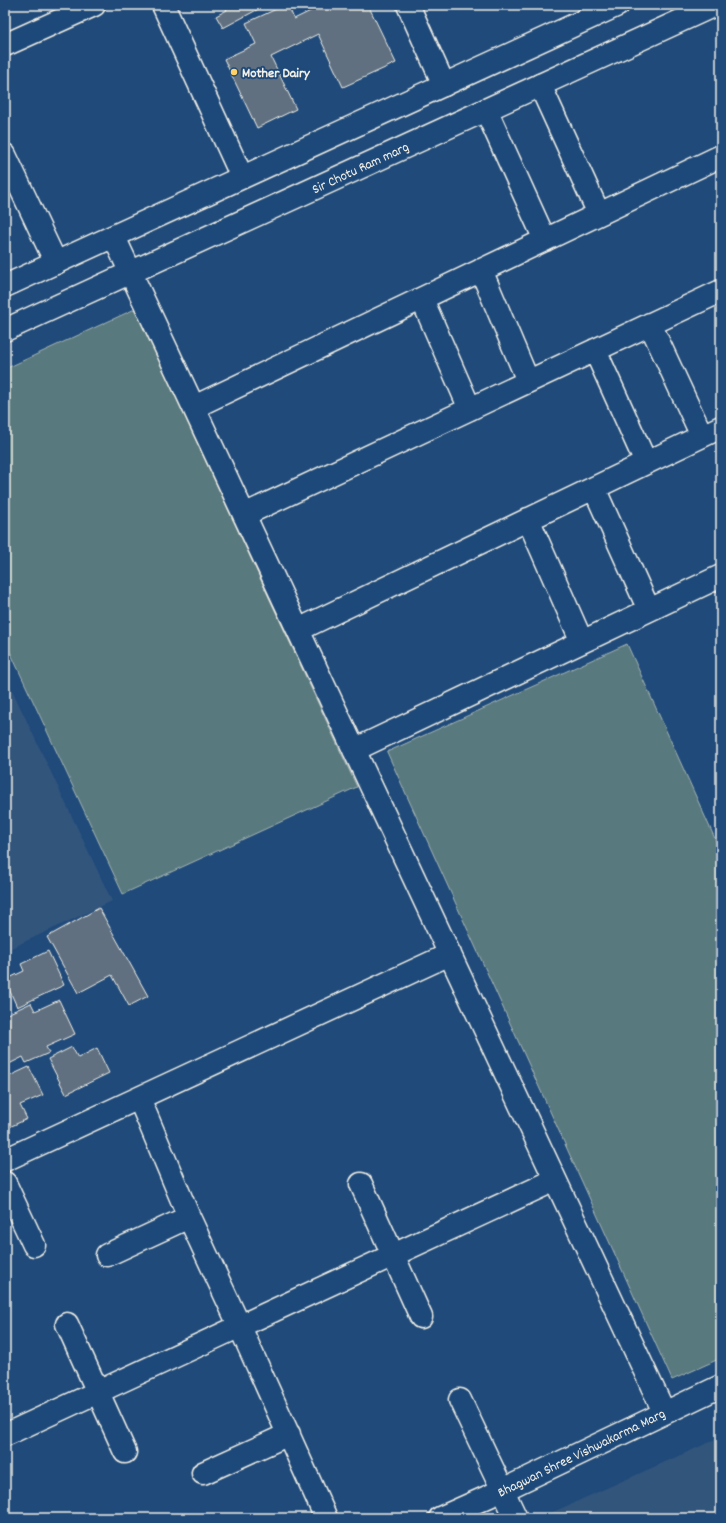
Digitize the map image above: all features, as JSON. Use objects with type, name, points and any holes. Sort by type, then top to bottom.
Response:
[{"type":"street","points":[[5,45],[94,5]]},
{"type":"street","points":[[163,5],[242,177]]},
{"type":"street","points":[[408,5],[444,85]]},
{"type":"street","points":[[5,286],[618,5]]},
{"type":"street","name":"Sir Chotu Ram marg","points":[[5,330],[715,5]]},
{"type":"street","points":[[540,85],[599,214]]},
{"type":"street","points":[[486,110],[545,240]]},
{"type":"street","points":[[5,155],[56,263]]},
{"type":"street","points":[[194,407],[721,156]]},
{"type":"street","points":[[114,237],[664,1412]]},
{"type":"street","points":[[481,270],[528,382]]},
{"type":"street","points":[[244,515],[721,291]]},
{"type":"street","points":[[422,299],[470,409]]},
{"type":"street","points":[[298,630],[712,432],[650,324]]},
{"type":"street","points":[[595,350],[646,463]]},
{"type":"street","points":[[594,488],[649,610]]},
{"type":"street","points":[[528,520],[582,642]]},
{"type":"street","points":[[354,750],[721,576]]},
{"type":"street","points":[[5,1160],[450,954]]},
{"type":"street","points":[[139,1098],[189,1218],[289,1434],[326,1518]]},
{"type":"street","points":[[5,1435],[555,1180]]},
{"type":"street","points":[[5,1183],[34,1245]]},
{"type":"street","points":[[361,1184],[421,1318]]},
{"type":"street","points":[[107,1255],[189,1218]]},
{"type":"street","points":[[67,1324],[125,1452]]},
{"type":"street","name":"Bhagwan Shree Vishwakarma Marg","points":[[440,1518],[503,1490],[721,1386]]},
{"type":"street","points":[[460,1400],[516,1518]]},
{"type":"street","points":[[203,1473],[289,1434]]},
{"type":"shaded area","points":[[5,675],[112,901],[5,951]]},
{"type":"shaded area","points":[[721,1437],[721,1518],[545,1518],[544,1516]]},
{"type":"green space","points":[[135,309],[357,787],[123,894],[5,641],[5,369]]},
{"type":"green space","points":[[627,644],[721,852],[721,1358],[672,1380],[387,752]]},
{"type":"building","points":[[224,5],[266,5],[223,28],[216,16],[227,10]]},
{"type":"building","points":[[288,5],[294,19],[323,5],[368,5],[396,63],[343,87],[318,34],[271,57],[296,109],[257,128],[224,59],[256,44],[246,23]]},
{"type":"building","points":[[99,908],[148,996],[129,1006],[112,975],[78,993],[47,937]]},
{"type":"building","points":[[48,951],[64,985],[17,1007],[5,980],[24,971],[21,964]]},
{"type":"building","points":[[59,1000],[75,1034],[46,1047],[49,1053],[26,1063],[23,1057],[5,1066],[5,1027],[9,1025],[5,1015],[31,1003],[35,1011]]},
{"type":"building","points":[[72,1047],[78,1058],[97,1048],[109,1073],[66,1094],[48,1059]]},
{"type":"building","points":[[29,1067],[43,1095],[20,1105],[27,1119],[5,1129],[5,1078]]},
{"type":"place","name":"Mother Dairy","points":[[234,72]]}]
